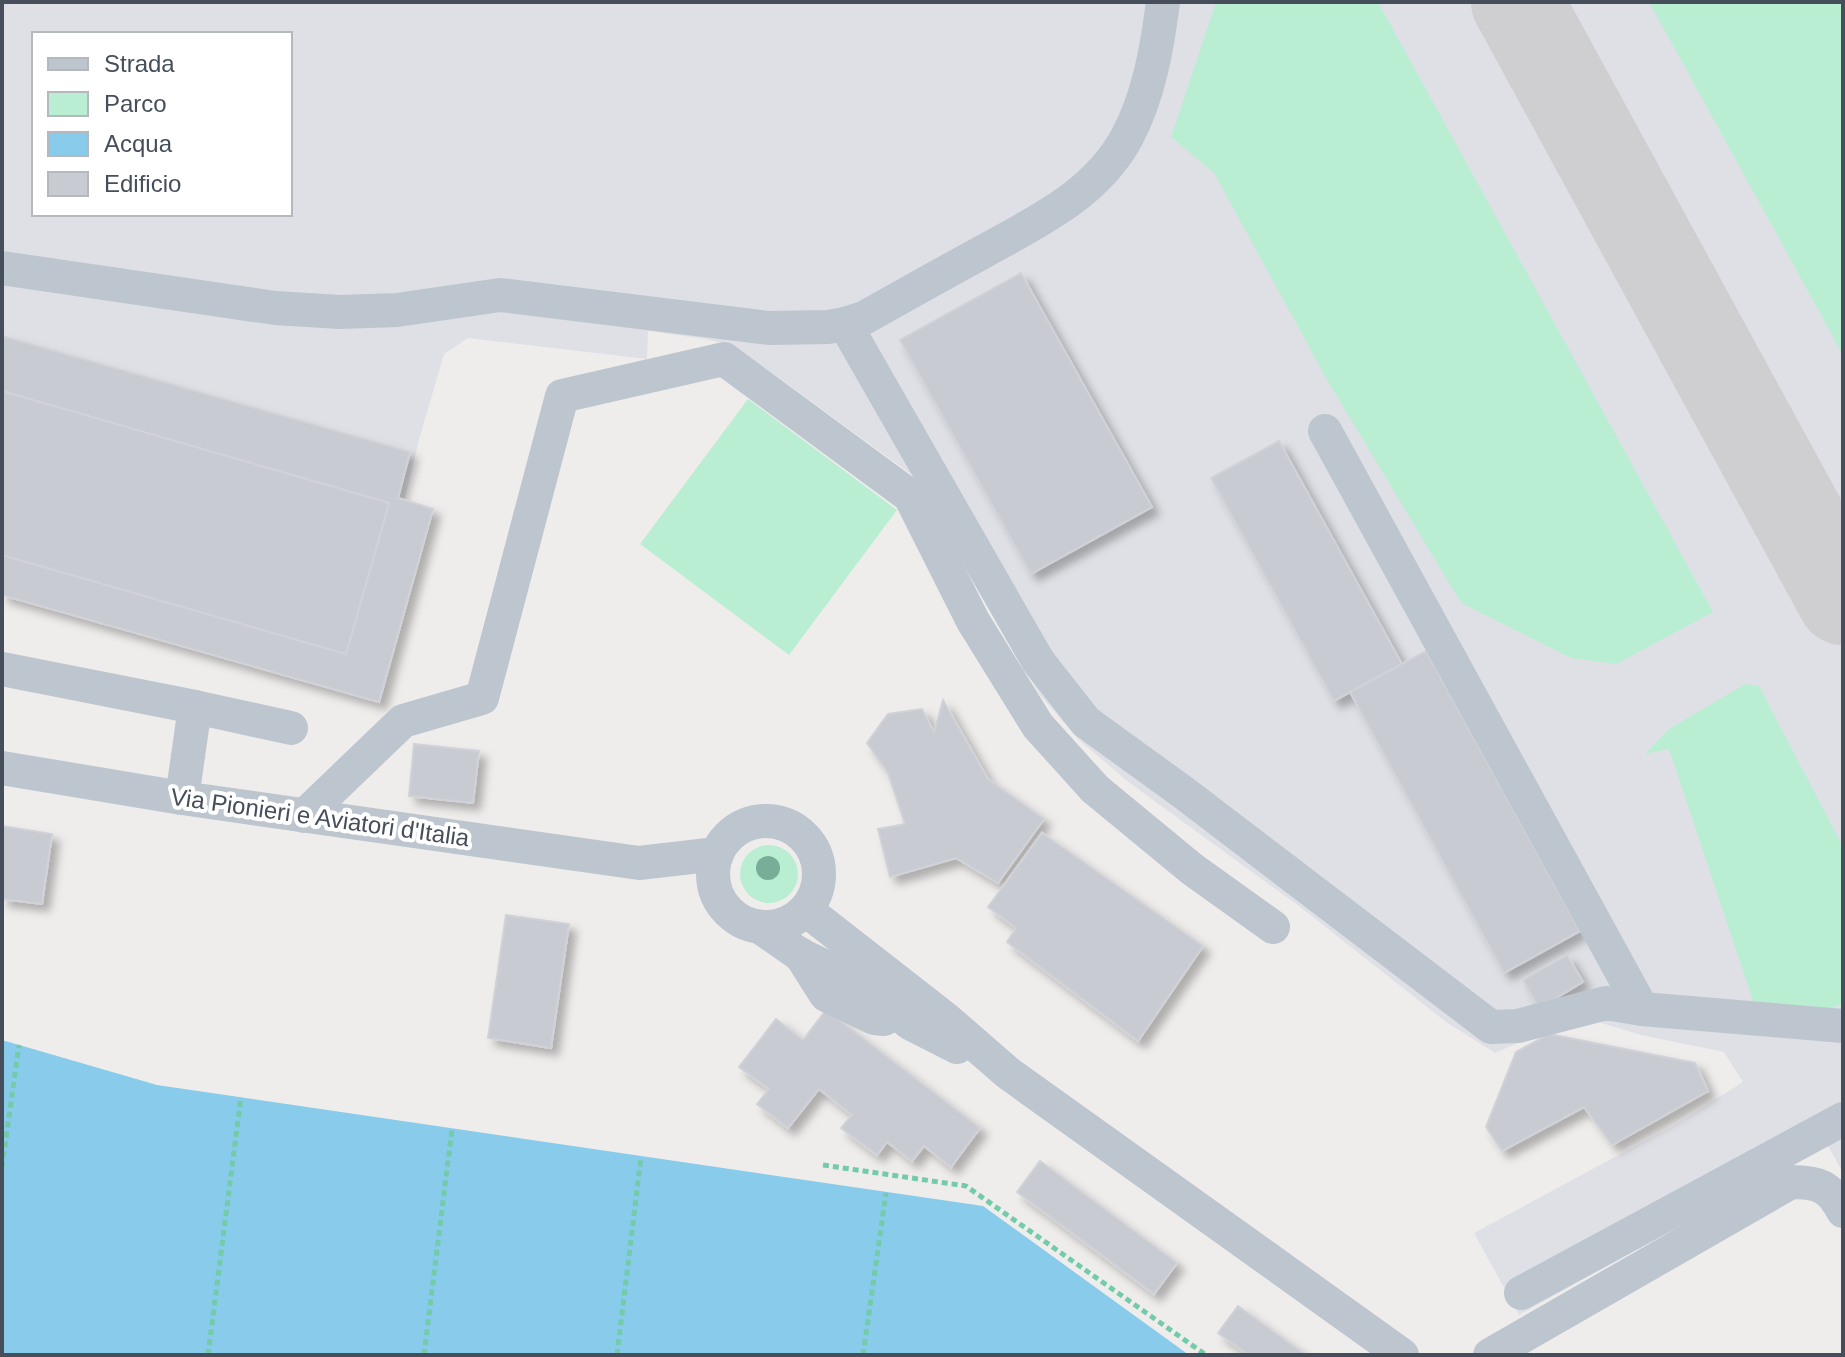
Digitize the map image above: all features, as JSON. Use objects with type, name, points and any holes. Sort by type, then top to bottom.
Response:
[{"type":"street","points":[[2,268],[275,308],[340,312],[397,310],[500,295],[769,328],[845,324],[864,318],[1069,203],[1104,170],[1126,138],[1144,95],[1158,44],[1163,2]]},
{"type":"street","points":[[845,324],[1038,661],[1086,722],[1491,1027],[1518,1026],[1606,1003],[1642,1009],[1843,1026]]},
{"type":"street","points":[[304,816],[403,721],[482,698],[562,396],[724,359],[910,496],[973,621],[1038,726],[1095,789],[1192,869],[1273,927]]},
{"type":"street","points":[[1325,431],[1642,1009]]},
{"type":"street","points":[[2,669],[291,728]]},
{"type":"street","points":[[182,798],[195,707]]},
{"type":"street","name":"Via Pionieri e Aviatori d'Italia","points":[[2,768],[182,798],[639,863],[717,894],[734,916],[760,927],[799,954],[853,980],[910,1023],[1008,1073]]},
{"type":"street","points":[[717,894],[714,874],[717,854],[727,839],[741,828],[757,822],[783,824],[798,833],[810,846],[817,861],[812,898],[785,923],[760,927]]},
{"type":"street","name":"Via Pionieri e Aviatori d'Italia","points":[[639,863],[717,854]]},
{"type":"street","points":[[812,898],[1008,1073],[1402,1355]]},
{"type":"street","points":[[1521,1293],[1843,1119]]},
{"type":"street","points":[[1490,1355],[1791,1182],[1814,1182],[1835,1196],[1843,1211]]},
{"type":"path","points":[[2,1167],[19,1045]]},
{"type":"path","points":[[208,1355],[241,1097]]},
{"type":"path","points":[[424,1355],[452,1129]]},
{"type":"path","points":[[617,1355],[641,1157]]},
{"type":"path","points":[[823,1165],[966,1186],[1206,1355]]},
{"type":"path","points":[[863,1355],[886,1193]]},
{"type":"shaded area","points":[[2,2],[1843,2],[1843,1173],[1827,1144],[1519,1315],[1474,1233],[1678,1123],[1743,1082],[1724,1052],[1641,1035],[1595,1021],[1555,1027],[1495,1053],[1446,1022],[1299,906],[1131,784],[1079,740],[1039,694],[915,477],[735,346],[648,331],[647,359],[468,338],[444,354],[399,523],[2,404]]},
{"type":"green space","points":[[1216,2],[1378,2],[1713,612],[1616,664],[1571,658],[1461,603],[1327,380],[1214,173],[1171,137]]},
{"type":"green space","points":[[1649,2],[1843,2],[1843,355]]},
{"type":"green space","points":[[748,399],[897,510],[789,655],[640,544]]},
{"type":"green space","points":[[1745,684],[1759,686],[1843,847],[1843,1004],[1826,1010],[1756,1010],[1669,749],[1645,754],[1669,729]]},
{"type":"green space","points":[[769,845],[780,847],[789,854],[796,863],[796,885],[789,894],[780,901],[769,903],[758,901],[749,894],[742,885],[740,874],[742,863],[749,854],[758,847]]},
{"type":"water","points":[[2,1040],[157,1085],[983,1206],[1189,1355],[2,1355]]},
{"type":"building","points":[[1021,273],[1152,507],[1031,574],[900,340]]},
{"type":"building","points":[[2,336],[410,452],[398,498],[433,509],[379,702],[2,595],[2,555],[346,654],[389,503],[2,391]]},
{"type":"building","points":[[2,391],[389,503],[346,654],[2,555]]},
{"type":"building","points":[[1279,441],[1402,664],[1334,701],[1211,478]]},
{"type":"building","points":[[1426,651],[1580,931],[1504,973],[1350,692]]},
{"type":"building","points":[[943,700],[988,779],[1044,819],[998,883],[956,858],[890,877],[878,829],[905,824],[888,773],[867,743],[888,714],[922,709],[934,732]]},
{"type":"building","points":[[414,744],[479,751],[473,803],[409,796]]},
{"type":"building","points":[[2,826],[52,834],[42,904],[2,899]]},
{"type":"building","points":[[1042,833],[1203,946],[1138,1041],[1007,942],[1016,928],[988,907]]},
{"type":"building","points":[[506,915],[569,924],[551,1048],[488,1038]]},
{"type":"building","points":[[1567,955],[1583,982],[1539,1008],[1523,980]]},
{"type":"building","points":[[826,1010],[980,1128],[951,1167],[924,1146],[912,1161],[887,1142],[877,1155],[841,1128],[852,1115],[819,1089],[788,1128],[757,1104],[769,1089],[739,1067],[776,1019],[803,1040]]},
{"type":"building","points":[[1549,1034],[1695,1063],[1708,1091],[1612,1145],[1584,1107],[1502,1151],[1486,1127],[1516,1052]]},
{"type":"building","points":[[1040,1161],[1177,1263],[1154,1294],[1017,1192]]},
{"type":"building","points":[[1238,1306],[1306,1355],[1249,1355],[1218,1333]]},
{"type":"taxiway","points":[[1517,2],[1843,599]]}]
